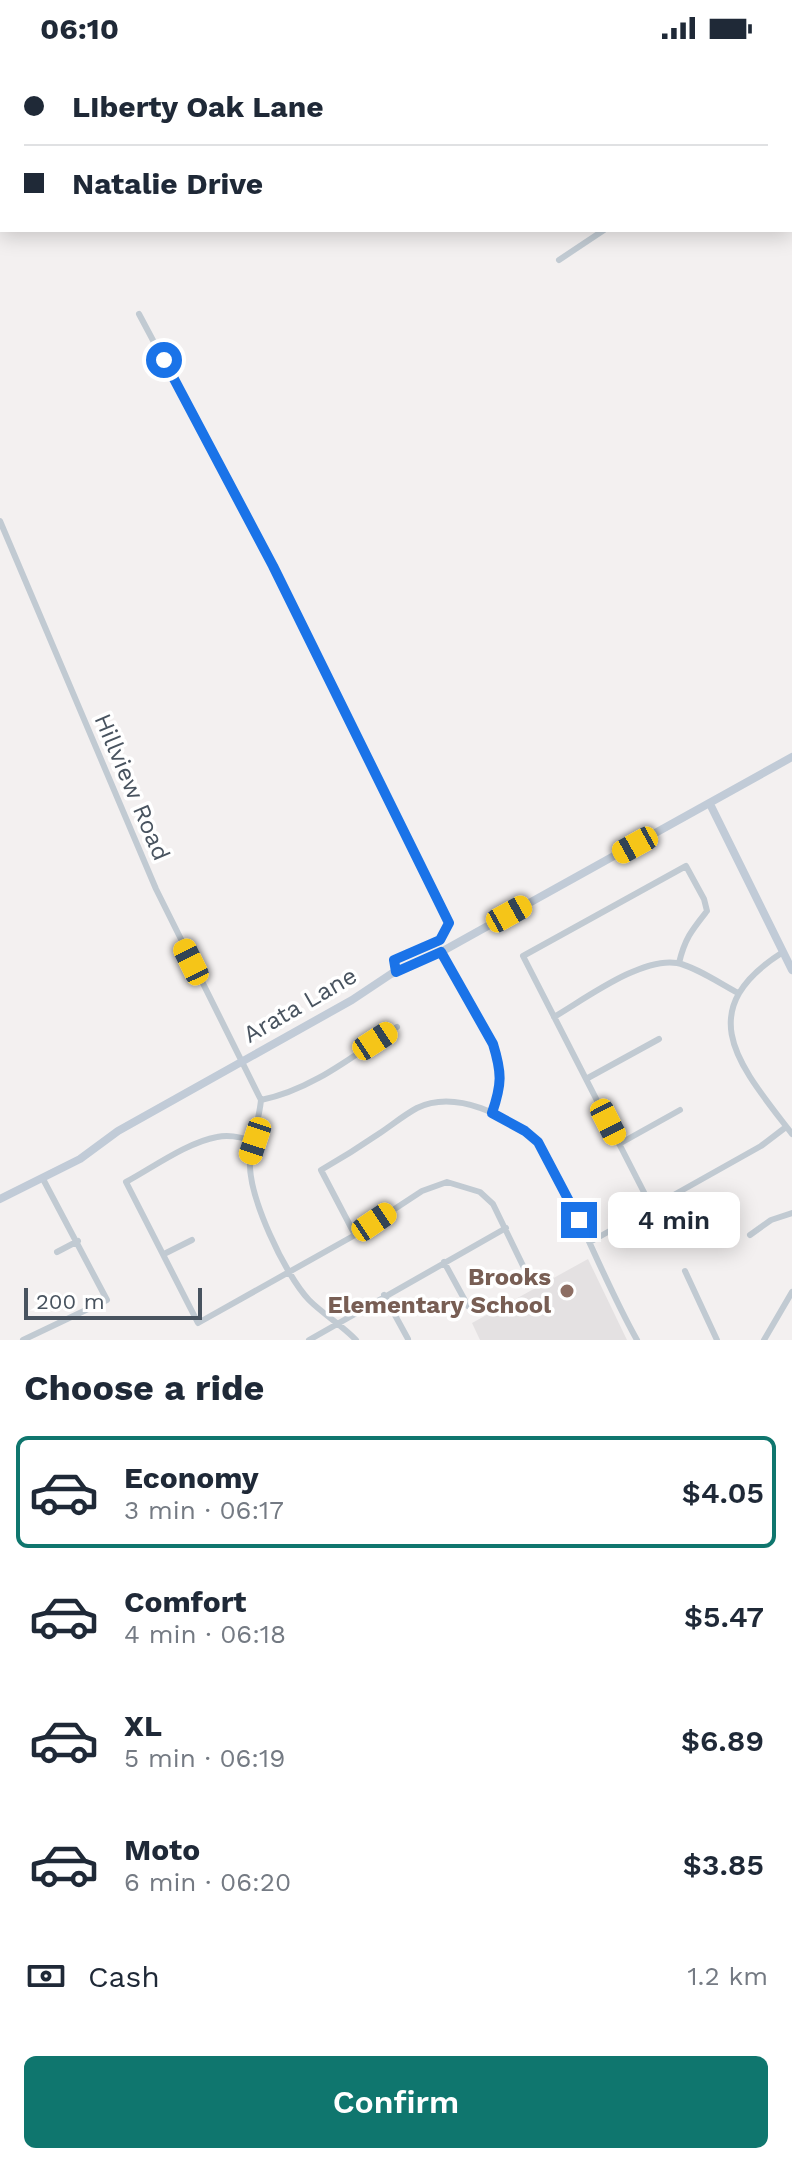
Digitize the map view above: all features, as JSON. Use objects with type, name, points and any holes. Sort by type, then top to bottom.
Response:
[{"type":"street","points":[[559,260],[601,232]]},
{"type":"street","points":[[139,314],[273,566],[449,923],[440,940],[394,960],[396,972]]},
{"type":"street","name":"Hillview Road","points":[[0,521],[156,889],[261,1100]]},
{"type":"street","name":"Arata Lane","points":[[0,1199],[80,1159],[118,1131],[352,1000],[396,972],[441,952],[792,757]]},
{"type":"street","points":[[710,804],[792,970]]},
{"type":"street","points":[[651,1206],[523,956],[686,866],[707,911],[687,936],[679,963]]},
{"type":"street","points":[[441,952],[496,1052],[502,1078],[492,1113]]},
{"type":"street","points":[[783,952],[766,963],[738,993],[731,1013],[732,1035],[738,1059],[792,1134]]},
{"type":"street","points":[[554,1017],[642,967],[661,962],[679,963],[738,993]]},
{"type":"street","points":[[356,1340],[309,1300],[288,1271],[252,1186],[250,1157],[261,1100],[284,1096],[308,1085],[397,1027]]},
{"type":"street","points":[[586,1079],[659,1039]]},
{"type":"street","points":[[355,1235],[321,1170],[416,1109],[430,1104],[461,1103],[492,1113],[538,1142],[637,1340]]},
{"type":"street","points":[[619,1144],[680,1110]]},
{"type":"street","points":[[590,1242],[761,1146],[786,1127]]},
{"type":"street","points":[[255,1141],[232,1136],[216,1137],[196,1144],[126,1182],[198,1323],[355,1235],[422,1191],[447,1182],[480,1192],[493,1204],[527,1274]]},
{"type":"street","points":[[23,1340],[107,1300],[43,1179]]},
{"type":"street","points":[[750,1235],[771,1220],[792,1213]]},
{"type":"street","points":[[309,1340],[506,1228]]},
{"type":"street","points":[[164,1254],[192,1240]]},
{"type":"street","points":[[57,1252],[78,1241]]},
{"type":"street","points":[[444,1262],[468,1306]]},
{"type":"street","points":[[685,1271],[717,1340]]},
{"type":"street","points":[[764,1340],[792,1292]]},
{"type":"street","points":[[384,1295],[408,1339]]},
{"type":"shaded area","name":"Brooks Elementary School","points":[[588,1259],[627,1340],[480,1340],[472,1323]]},
{"type":"place","name":"Brooks Elementary School","points":[[567,1291]]},
{"type":"route","points":[[164,360],[273,566],[449,923],[440,940],[394,960],[396,972],[441,952],[493,1044],[502,1078],[492,1113],[538,1142],[579,1220]]}]
